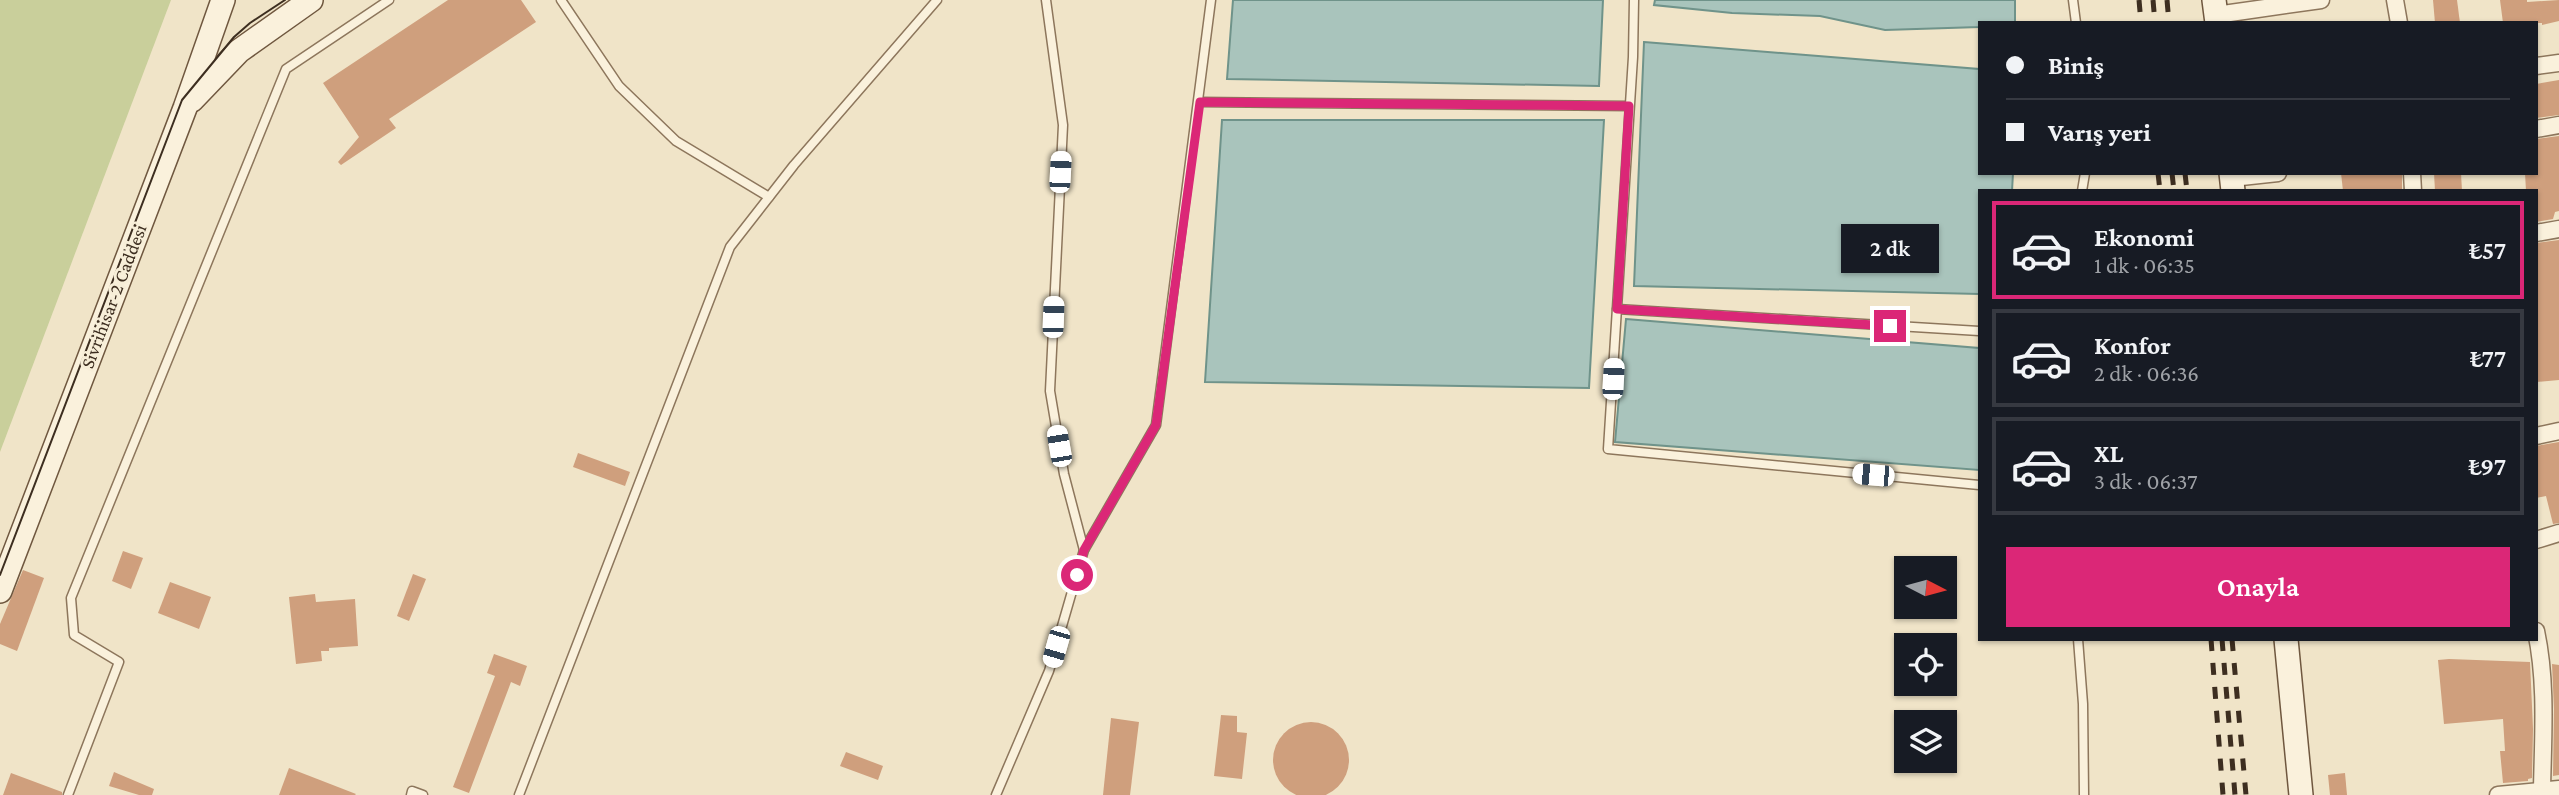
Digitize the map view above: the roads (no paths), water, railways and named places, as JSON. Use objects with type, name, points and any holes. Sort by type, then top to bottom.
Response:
[{"type":"main road","name":"Sivrihisar-2 Caddesi","points":[[0,550],[209,0]]},
{"type":"main road","name":"Sivrihisar-2 Caddesi","points":[[0,591],[185,108],[223,0]]},
{"type":"main road","points":[[185,108],[239,51],[311,0]]},
{"type":"main road","points":[[2286,641],[2301,795]]},
{"type":"street","points":[[2215,13],[2321,0]]},
{"type":"street","points":[[2395,0],[2399,21]]},
{"type":"street","points":[[2538,66],[2559,63]]},
{"type":"street","points":[[2538,129],[2559,125]]},
{"type":"street","points":[[2232,181],[2266,175]]},
{"type":"street","points":[[2538,233],[2559,229]]},
{"type":"street","points":[[2538,436],[2559,432]]},
{"type":"street","points":[[2538,539],[2559,533]]},
{"type":"street","points":[[2538,641],[2544,705],[2542,789]]},
{"type":"street","points":[[2498,795],[2559,789]]},
{"type":"lane","points":[[68,795],[119,662],[74,635],[71,598],[286,69],[389,0]]},
{"type":"lane","points":[[561,0],[620,86],[676,141],[769,197]]},
{"type":"lane","points":[[519,795],[730,247],[794,165],[937,0]]},
{"type":"lane","points":[[1046,0],[1063,125],[1050,391],[1064,474],[1084,550]]},
{"type":"lane","points":[[996,795],[1049,671],[1084,550],[1156,425],[1200,102],[1211,0]]},
{"type":"lane","points":[[1633,0],[1608,449],[1978,485]]},
{"type":"lane","points":[[2073,0],[2076,21]]},
{"type":"lane","points":[[1200,102],[1629,106]]},
{"type":"lane","points":[[1617,309],[1978,331]]},
{"type":"lane","points":[[2078,641],[2083,704],[2084,795]]},
{"type":"lane","points":[[411,795],[412,791],[423,795]]},
{"type":"water","points":[[1233,0],[1603,0],[1599,86],[1227,79]]},
{"type":"water","points":[[1655,0],[2015,0],[2015,21],[1978,21],[1978,27],[1885,30],[1820,16],[1732,13],[1654,5]]},
{"type":"water","points":[[1644,42],[1978,69],[1978,175],[2013,175],[2012,189],[1978,189],[1978,294],[1634,286]]},
{"type":"water","points":[[1222,120],[1604,120],[1589,388],[1205,382]]},
{"type":"water","points":[[1626,319],[1978,348],[1978,470],[1615,442]]},
{"type":"tram line","points":[[0,575],[182,100],[234,37],[285,0]]},
{"type":"railway","points":[[2139,0],[2141,21]]},
{"type":"railway","points":[[2153,0],[2155,21]]},
{"type":"railway","points":[[2167,0],[2169,21]]},
{"type":"railway","points":[[2158,175],[2160,189]]},
{"type":"railway","points":[[2172,175],[2174,189]]},
{"type":"railway","points":[[2185,175],[2187,189]]},
{"type":"railway","points":[[2211,641],[2223,795]]},
{"type":"railway","points":[[2222,641],[2235,795]]},
{"type":"railway","points":[[2232,641],[2246,795]]}]
